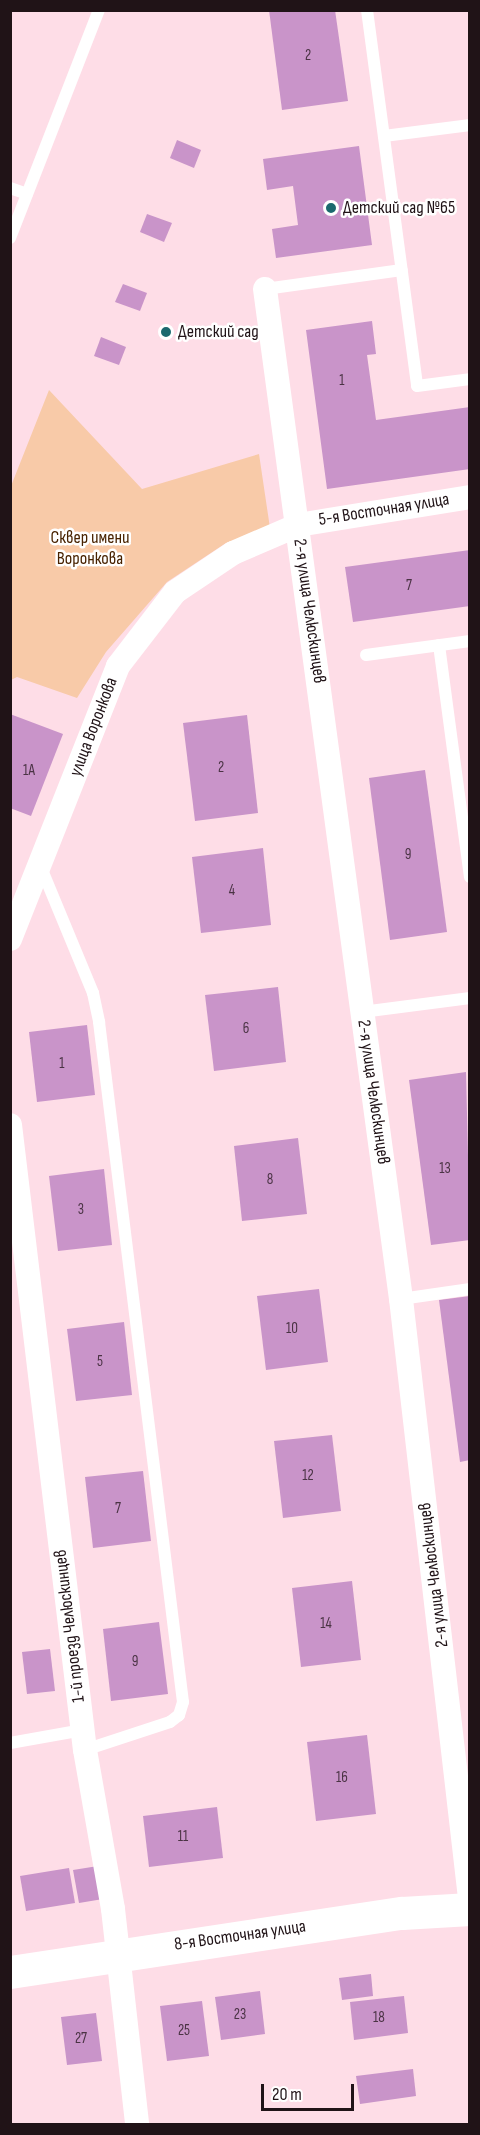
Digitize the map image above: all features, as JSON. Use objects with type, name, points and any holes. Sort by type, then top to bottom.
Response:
[{"type":"main road","name":"8-я Восточная улица","points":[[10,1972],[402,1913],[470,1909]]},
{"type":"street","name":"2-я улица Челюскинцев","points":[[265,289],[400,1299],[470,1898]]},
{"type":"street","name":"5-я Восточная улица","points":[[233,553],[298,525],[470,497]]},
{"type":"street","name":"улица Воронкова","points":[[10,939],[118,666],[175,592],[233,553]]},
{"type":"street","name":"1-й проезд Челюскинцев","points":[[10,1125],[84,1740],[118,1954],[137,2124]]},
{"type":"lane","points":[[10,237],[99,10]]},
{"type":"lane","points":[[367,10],[417,387],[470,380]]},
{"type":"lane","points":[[384,136],[470,125]]},
{"type":"lane","points":[[10,188],[27,194]]},
{"type":"lane","points":[[265,289],[402,270]]},
{"type":"lane","points":[[366,655],[470,641]]},
{"type":"lane","points":[[439,645],[470,877]]},
{"type":"lane","points":[[10,1743],[84,1740],[170,1722],[179,1715],[183,1702],[99,1022],[93,993],[40,865]]},
{"type":"lane","points":[[363,1012],[470,998]]},
{"type":"lane","points":[[400,1299],[470,1289]]},
{"type":"green space","name":"Сквер имени Воронкова","points":[[49,390],[142,489],[259,454],[270,528],[226,543],[167,582],[106,652],[77,698],[17,677],[11,680],[11,486]]},
{"type":"building","points":[[269,10],[335,10],[348,101],[282,110]]},
{"type":"building","points":[[177,140],[201,150],[194,168],[170,158]]},
{"type":"building","name":"Детский сад №65","points":[[359,146],[372,245],[276,258],[272,229],[298,225],[293,186],[267,190],[263,159]]},
{"type":"building","points":[[147,214],[172,223],[164,242],[140,232]]},
{"type":"building","points":[[123,284],[147,293],[140,311],[115,302]]},
{"type":"building","points":[[372,321],[376,354],[367,355],[376,420],[470,407],[470,469],[327,489],[306,330]]},
{"type":"building","points":[[101,337],[126,347],[119,365],[94,356]]},
{"type":"building","points":[[470,550],[470,606],[353,622],[345,567]]},
{"type":"building","points":[[10,714],[63,734],[31,816],[10,808]]},
{"type":"building","points":[[247,715],[258,813],[195,821],[183,723]]},
{"type":"building","points":[[425,770],[447,932],[390,940],[369,778]]},
{"type":"building","points":[[263,848],[271,925],[201,933],[192,857]]},
{"type":"building","points":[[278,987],[286,1062],[214,1071],[205,995]]},
{"type":"building","points":[[87,1025],[95,1095],[37,1102],[29,1032]]},
{"type":"building","points":[[466,1072],[470,1240],[431,1245],[409,1080]]},
{"type":"building","points":[[298,1138],[307,1214],[242,1221],[234,1146]]},
{"type":"building","points":[[104,1169],[112,1245],[58,1251],[49,1176]]},
{"type":"building","points":[[319,1289],[328,1362],[266,1370],[257,1296]]},
{"type":"building","points":[[470,1296],[470,1460],[460,1462],[439,1300]]},
{"type":"building","points":[[124,1322],[132,1395],[76,1401],[67,1329]]},
{"type":"building","points":[[332,1435],[341,1511],[283,1518],[274,1441]]},
{"type":"building","points":[[143,1471],[151,1541],[93,1548],[85,1477]]},
{"type":"building","points":[[352,1581],[361,1660],[301,1667],[292,1588]]},
{"type":"building","points":[[159,1622],[168,1694],[111,1701],[103,1629]]},
{"type":"building","points":[[50,1649],[55,1691],[27,1694],[22,1652]]},
{"type":"building","points":[[367,1735],[376,1814],[316,1821],[307,1742]]},
{"type":"building","points":[[217,1807],[223,1858],[149,1867],[143,1816]]},
{"type":"building","points":[[98,1866],[103,1899],[79,1903],[73,1870]]},
{"type":"building","points":[[69,1868],[75,1903],[26,1911],[20,1876]]},
{"type":"building","points":[[371,1974],[373,1996],[342,2000],[339,1978]]},
{"type":"building","points":[[260,1991],[265,2034],[221,2040],[215,1997]]},
{"type":"building","points":[[404,1996],[408,2033],[354,2040],[350,2002]]},
{"type":"building","points":[[202,2001],[209,2056],[167,2061],[160,2006]]},
{"type":"building","points":[[96,2013],[102,2061],[67,2065],[61,2017]]},
{"type":"building","points":[[413,2069],[416,2096],[360,2104],[356,2076]]},
{"type":"place","name":"Детский сад №65","points":[[331,208]]},
{"type":"place","name":"Детский сад","points":[[166,332]]}]
